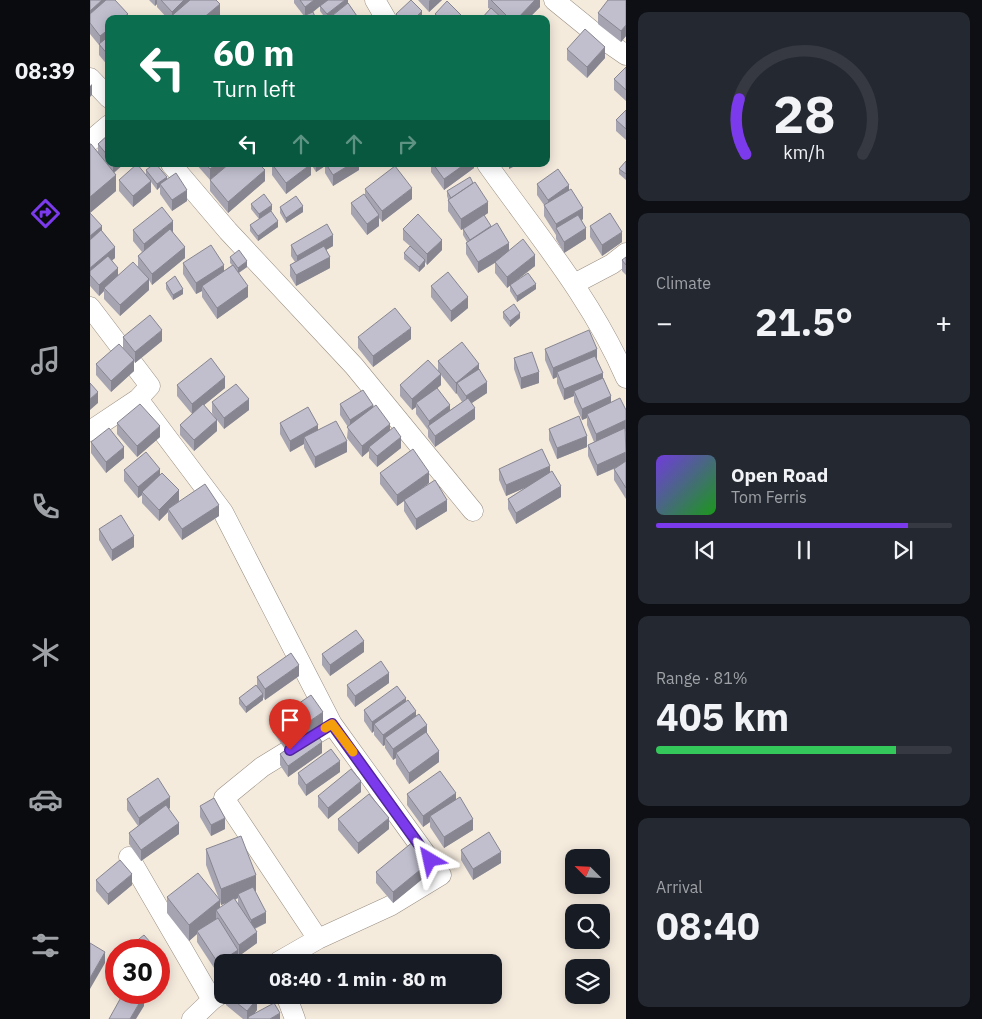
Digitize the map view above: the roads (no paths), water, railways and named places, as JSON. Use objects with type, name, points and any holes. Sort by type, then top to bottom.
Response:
[{"type":"street","points":[[375,0],[384,15]]},
{"type":"street","points":[[554,0],[597,35],[626,55]]},
{"type":"street","points":[[90,78],[105,94]]},
{"type":"street","points":[[90,140],[105,128]]},
{"type":"street","points":[[175,167],[228,231],[354,366],[473,511]]},
{"type":"street","points":[[489,167],[574,284],[616,354],[626,378]]},
{"type":"street","points":[[574,284],[612,264],[626,253]]},
{"type":"street","points":[[90,307],[150,386],[138,399],[90,431]]},
{"type":"street","points":[[138,399],[223,512],[332,724],[441,875],[390,906],[318,939],[292,954]]},
{"type":"street","points":[[318,939],[224,798],[262,766],[332,724]]},
{"type":"street","points":[[129,857],[214,991]]},
{"type":"street","points":[[192,1019],[214,999]]},
{"type":"street","points":[[289,1004],[294,1019]]}]
